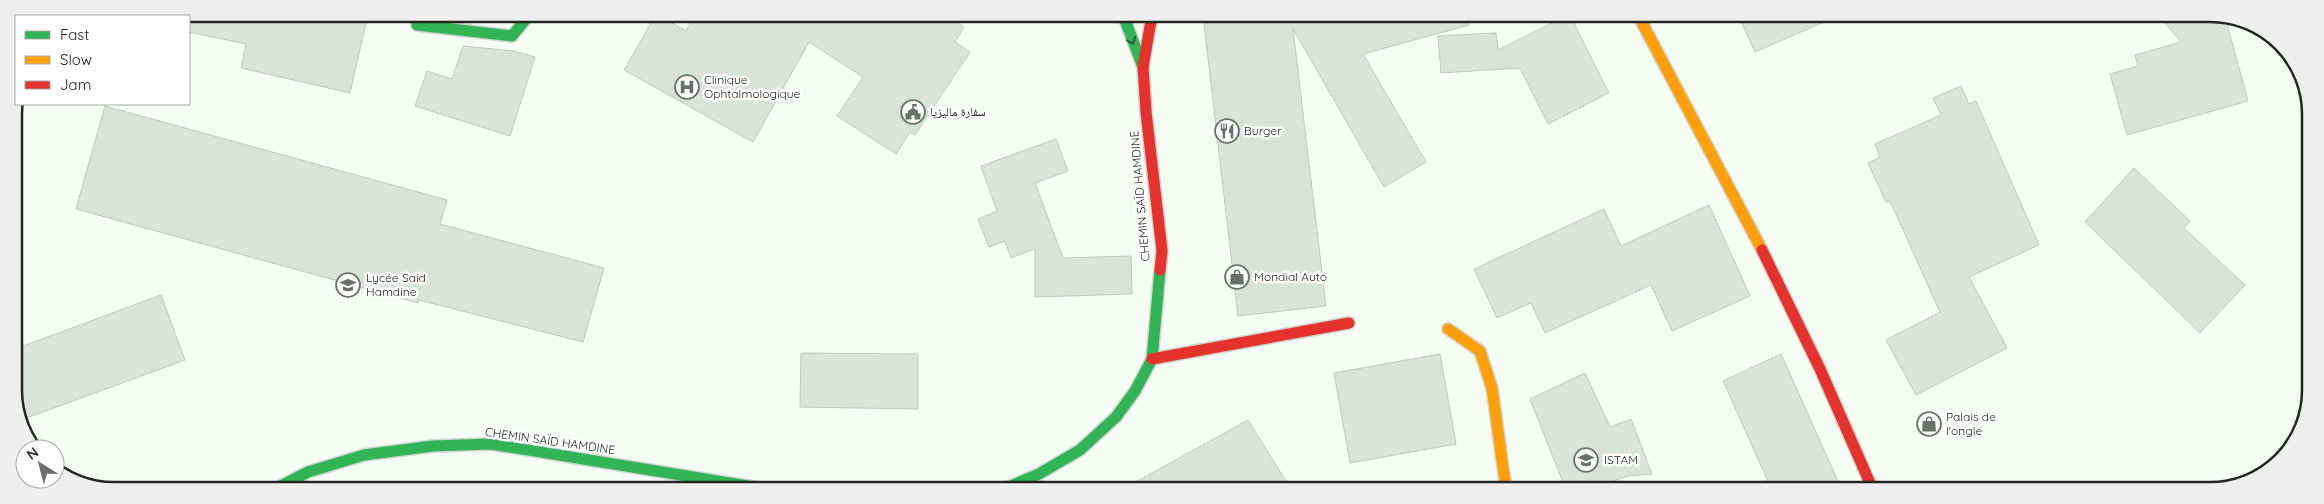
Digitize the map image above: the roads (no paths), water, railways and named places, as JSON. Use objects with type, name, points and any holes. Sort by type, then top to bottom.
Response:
[{"type":"main road","points":[[1642,22],[1747,219],[1812,353],[1869,482]]},
{"type":"main road","points":[[417,26],[512,36],[523,23]]},
{"type":"main road","points":[[1126,23],[1143,68]]},
{"type":"main road","points":[[1143,68],[1151,23]]},
{"type":"main road","name":"CHEMIN SAÏD HAMDINE","points":[[1020,482],[1039,474],[1080,450],[1116,417],[1135,392],[1152,358],[1162,251],[1146,112],[1143,68]]},
{"type":"main road","points":[[1152,358],[1349,323]]},
{"type":"main road","points":[[1448,329],[1480,351],[1492,388],[1505,482]]},
{"type":"main road","name":"CHEMIN SAÏD HAMDINE","points":[[287,482],[308,472],[364,454],[433,446],[491,444],[723,482]]},
{"type":"place","name":"Clinique Ophtalmologique","points":[[687,87]]},
{"type":"place","name":"سفارة ماليزيا","points":[[913,112]]},
{"type":"place","name":"Burger","points":[[1227,131]]},
{"type":"place","name":"Mondial Auto","points":[[1237,277]]},
{"type":"place","name":"Lycée Said Hamdine","points":[[348,285]]},
{"type":"place","name":"Palais de l'ongle","points":[[1929,424]]},
{"type":"place","name":"ISTAM","points":[[1586,460]]}]
